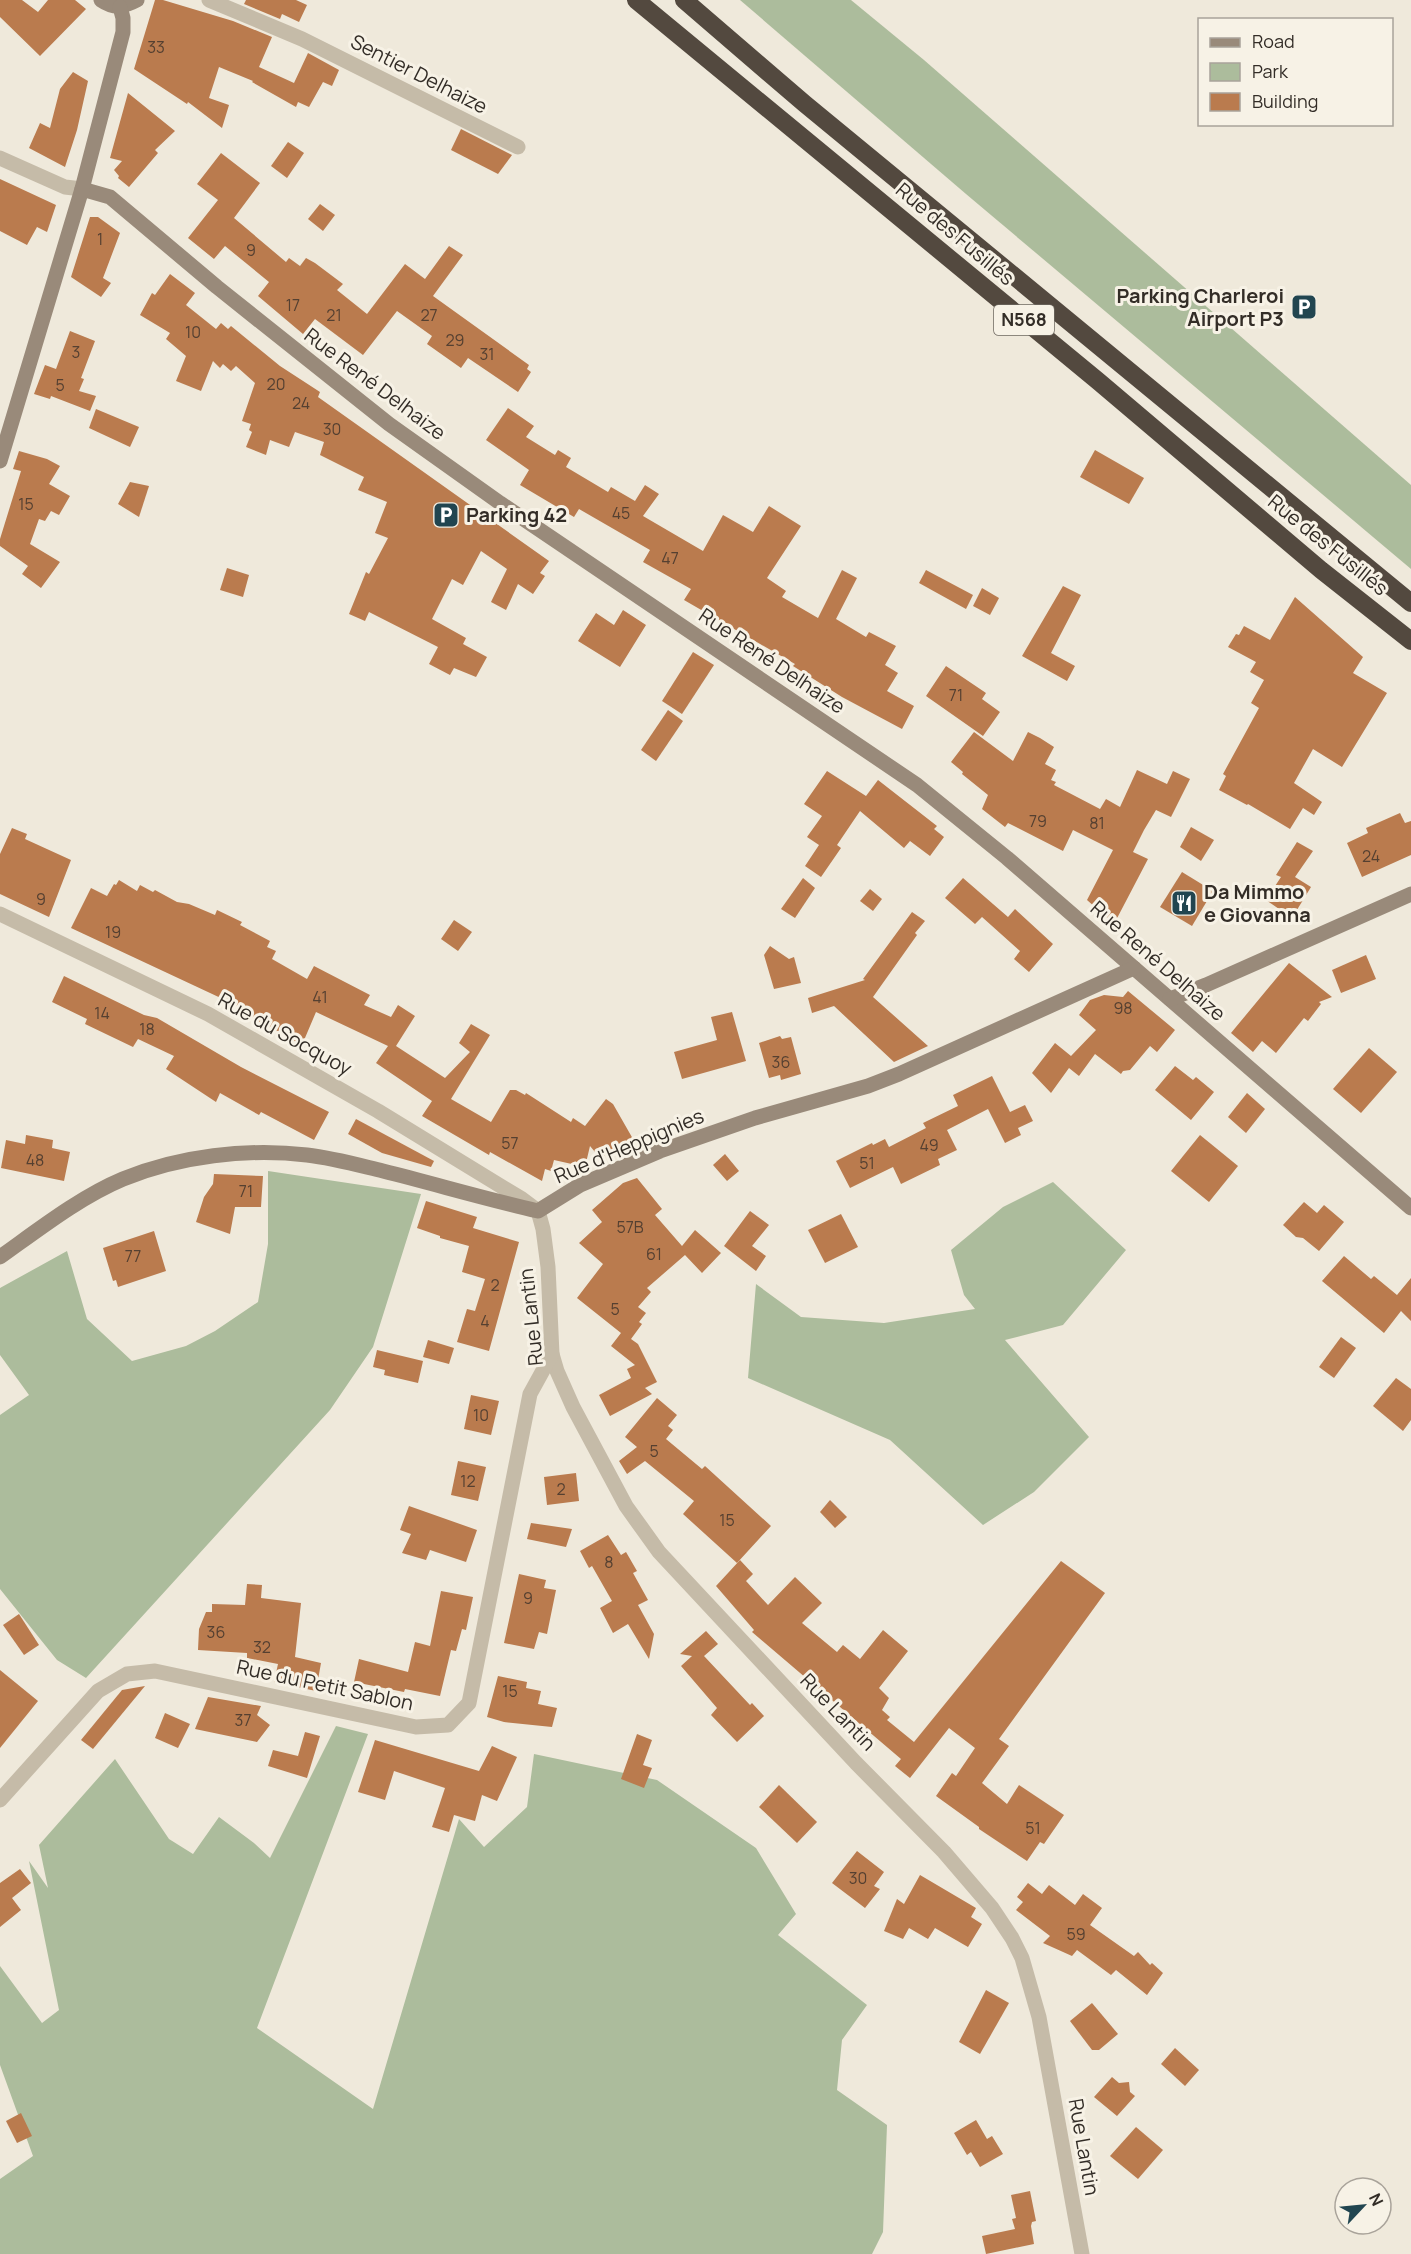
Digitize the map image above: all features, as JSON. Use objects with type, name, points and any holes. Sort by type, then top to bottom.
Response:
[{"type":"highway","name":"Rue des Fusillés","points":[[636,0],[1098,381],[1321,570],[1411,641]]},
{"type":"highway","name":"Rue des Fusillés","points":[[684,0],[842,134],[1411,603]]},
{"type":"street","points":[[101,0],[112,6],[120,7],[137,0]]},
{"type":"street","name":"Sentier Delhaize","points":[[209,0],[302,39],[518,147]]},
{"type":"street","points":[[0,461],[82,189],[123,32],[120,7]]},
{"type":"street","points":[[0,158],[65,187],[82,189]]},
{"type":"street","name":"Rue René Delhaize","points":[[82,189],[110,197],[344,390],[491,496],[917,785],[977,833],[1411,1208]]},
{"type":"street","points":[[1170,999],[1411,894]]},
{"type":"street","name":"Rue du Socquoy","points":[[0,914],[208,1014],[378,1111],[538,1211]]},
{"type":"street","name":"Rue d'Heppignies","points":[[538,1211],[580,1185],[660,1151],[754,1118],[868,1086],[1134,968]]},
{"type":"street","points":[[0,1257],[78,1204],[123,1179],[173,1163],[228,1155],[258,1153],[309,1155],[359,1165],[538,1211]]},
{"type":"street","name":"Rue Lantin","points":[[538,1211],[548,1267],[552,1354],[573,1407],[626,1506],[659,1552],[754,1655],[944,1852],[992,1908],[1012,1938],[1031,1983],[1039,2017],[1082,2254]]},
{"type":"street","name":"Rue du Petit Sablon","points":[[0,1800],[98,1691],[126,1674],[155,1671],[416,1727],[448,1725],[469,1703],[530,1394],[552,1354]]},
{"type":"green space","points":[[740,0],[851,0],[924,60],[1411,485],[1411,569],[966,194]]},
{"type":"green space","points":[[268,1171],[421,1194],[373,1347],[330,1410],[86,1678],[57,1660],[0,1589],[0,1415],[29,1395],[0,1355],[0,1288],[67,1251],[87,1319],[132,1361],[186,1346],[215,1331],[258,1302],[268,1244]]},
{"type":"green space","points":[[1053,1182],[1126,1250],[1063,1325],[1005,1340],[1089,1437],[1034,1492],[983,1525],[890,1440],[748,1378],[756,1284],[801,1317],[884,1323],[975,1309],[964,1295],[951,1250],[1003,1207]]},
{"type":"green space","points":[[336,1726],[368,1734],[257,2028],[373,2109],[459,1819],[484,1847],[527,1807],[534,1754],[657,1780],[756,1848],[796,1914],[778,1935],[867,2005],[842,2040],[837,2090],[887,2125],[883,2232],[872,2254],[0,2254],[0,2179],[33,2156],[0,2065],[0,1966],[42,2023],[59,2010],[29,1861],[48,1888],[39,1845],[115,1759],[169,1839],[193,1854],[219,1817],[270,1858]]},
{"type":"building","points":[[0,0],[22,0],[38,12],[48,0],[75,0],[86,9],[40,56],[0,17]]},
{"type":"building","points":[[155,0],[163,0],[233,21],[272,37],[259,67],[294,83],[308,53],[339,70],[332,86],[323,82],[309,107],[298,102],[296,107],[253,81],[219,67],[209,98],[229,105],[222,128],[188,102],[187,104],[134,69]]},
{"type":"building","points":[[246,0],[296,0],[307,5],[299,22],[282,14],[280,19],[244,4]]},
{"type":"building","points":[[73,72],[88,81],[77,130],[65,167],[29,148],[40,123],[50,128],[60,89]]},
{"type":"building","points":[[128,93],[175,131],[155,150],[158,153],[129,187],[118,178],[114,170],[122,161],[110,158]]},
{"type":"building","points":[[461,129],[512,155],[498,174],[451,150]]},
{"type":"building","points":[[288,142],[304,153],[287,178],[271,166]]},
{"type":"building","points":[[221,153],[260,183],[234,218],[286,262],[289,258],[300,266],[306,258],[315,263],[343,284],[337,290],[367,314],[405,264],[425,279],[449,246],[463,255],[433,296],[529,365],[527,369],[531,372],[518,392],[468,358],[461,368],[427,344],[432,336],[397,311],[363,355],[315,319],[303,334],[258,296],[269,282],[225,246],[214,259],[188,238],[218,200],[197,184]]},
{"type":"building","points":[[0,179],[56,205],[47,232],[37,227],[27,245],[0,231]]},
{"type":"building","points":[[320,204],[335,215],[323,231],[308,219]]},
{"type":"building","points":[[90,217],[98,217],[120,233],[103,278],[111,283],[101,297],[71,277]]},
{"type":"building","points":[[170,274],[195,293],[186,305],[216,329],[221,323],[228,329],[231,326],[280,366],[320,392],[318,397],[549,561],[540,573],[545,576],[533,594],[518,584],[506,610],[491,602],[507,569],[481,551],[463,585],[452,579],[432,619],[466,638],[463,644],[487,657],[476,677],[454,668],[450,675],[429,664],[438,647],[369,612],[365,621],[349,614],[366,572],[369,574],[388,538],[375,533],[387,502],[358,490],[364,477],[320,455],[324,442],[295,432],[289,447],[270,440],[266,455],[246,447],[252,432],[249,430],[251,424],[242,421],[255,383],[236,366],[231,371],[223,364],[220,368],[213,361],[201,391],[176,381],[186,356],[166,339],[170,333],[140,315],[152,293],[155,295]]},
{"type":"building","points":[[70,331],[95,341],[81,378],[84,379],[79,391],[96,396],[90,411],[51,396],[50,399],[34,394],[45,365],[56,369]]},
{"type":"building","points":[[508,408],[534,426],[526,437],[555,455],[558,450],[571,458],[566,467],[608,492],[611,487],[635,501],[645,485],[659,494],[643,516],[703,551],[723,515],[753,532],[769,506],[801,526],[767,578],[786,591],[782,597],[818,618],[842,570],[857,578],[836,619],[866,637],[869,632],[896,646],[885,665],[898,673],[887,691],[914,706],[902,729],[842,697],[793,666],[795,664],[684,600],[691,589],[643,562],[650,550],[579,509],[574,517],[520,485],[529,470],[486,440]]},
{"type":"building","points":[[96,409],[139,427],[130,447],[89,428]]},
{"type":"building","points":[[1095,450],[1144,478],[1129,504],[1080,477]]},
{"type":"building","points":[[19,451],[47,459],[60,466],[49,484],[70,496],[59,515],[51,511],[45,521],[39,519],[30,544],[60,562],[41,588],[22,574],[28,566],[0,546],[0,539],[21,471],[13,469]]},
{"type":"building","points":[[130,482],[149,486],[139,517],[118,504]]},
{"type":"building","points":[[227,568],[249,575],[243,597],[220,590]]},
{"type":"building","points":[[926,570],[973,595],[966,609],[919,583]]},
{"type":"building","points":[[1063,586],[1081,595],[1051,653],[1075,666],[1067,681],[1022,656]]},
{"type":"building","points":[[982,588],[999,598],[990,615],[973,606]]},
{"type":"building","points":[[1295,597],[1363,657],[1353,673],[1387,693],[1342,767],[1313,749],[1294,783],[1322,802],[1314,815],[1303,808],[1290,829],[1219,790],[1226,776],[1223,774],[1259,708],[1251,703],[1264,680],[1250,672],[1256,662],[1228,647],[1244,626],[1270,640]]},
{"type":"building","points":[[623,610],[646,625],[620,667],[578,641],[596,613],[614,625]]},
{"type":"building","points":[[693,652],[714,665],[682,714],[662,701]]},
{"type":"building","points":[[946,666],[986,693],[982,699],[1000,712],[983,736],[926,696]]},
{"type":"building","points":[[668,710],[683,721],[656,761],[641,750]]},
{"type":"building","points":[[974,732],[1013,761],[1028,732],[1040,738],[1054,747],[1045,764],[1056,770],[1051,780],[1056,782],[1054,785],[1100,809],[1106,799],[1120,807],[1137,770],[1167,784],[1173,771],[1190,779],[1171,817],[1156,810],[1144,830],[1133,852],[1148,859],[1114,924],[1087,900],[1113,850],[1073,830],[1063,851],[1008,823],[1005,827],[982,809],[988,795],[951,762]]},
{"type":"building","points":[[827,771],[866,796],[878,780],[937,826],[934,829],[944,837],[930,856],[910,841],[904,848],[860,811],[837,845],[841,848],[821,877],[805,866],[819,845],[807,837],[822,816],[804,804]]},
{"type":"building","points":[[1400,813],[1405,823],[1411,821],[1411,855],[1362,877],[1347,843],[1368,833],[1366,828]]},
{"type":"building","points":[[1191,827],[1214,840],[1201,861],[1180,847]]},
{"type":"building","points":[[12,828],[27,834],[25,839],[71,860],[49,917],[0,894],[0,854]]},
{"type":"building","points":[[1297,842],[1313,851],[1295,877],[1311,887],[1292,918],[1266,900],[1281,877],[1276,875]]},
{"type":"building","name":"Da Mimmo e Giovanna","points":[[1182,872],[1213,891],[1192,926],[1160,907]]},
{"type":"building","points":[[803,878],[815,888],[795,918],[781,909]]},
{"type":"building","points":[[963,878],[1008,917],[1015,909],[1053,944],[1029,972],[1014,959],[1020,951],[982,917],[975,924],[945,898]]},
{"type":"building","points":[[119,880],[137,891],[140,885],[177,902],[189,904],[215,915],[217,910],[242,922],[240,925],[270,941],[267,947],[276,951],[272,959],[307,979],[314,966],[370,995],[364,1005],[391,1017],[398,1005],[415,1016],[396,1046],[445,1078],[470,1052],[459,1043],[471,1024],[490,1035],[451,1099],[491,1122],[510,1090],[516,1090],[525,1095],[526,1093],[571,1122],[573,1118],[585,1126],[606,1099],[613,1104],[633,1139],[600,1158],[590,1146],[585,1167],[554,1160],[551,1171],[545,1169],[542,1181],[490,1152],[489,1155],[422,1116],[432,1101],[376,1063],[388,1046],[316,1012],[302,1045],[238,1010],[240,1007],[71,928],[91,888],[107,896]]},
{"type":"building","points":[[870,889],[882,899],[873,911],[860,901]]},
{"type":"building","points":[[912,912],[925,921],[873,997],[928,1046],[894,1062],[834,1006],[812,1013],[808,998],[865,980],[863,979]]},
{"type":"building","points":[[454,920],[472,932],[458,951],[441,939]]},
{"type":"building","points":[[770,946],[789,959],[794,957],[801,983],[774,989],[764,955]]},
{"type":"building","points":[[1366,955],[1376,979],[1341,993],[1332,970]]},
{"type":"building","points":[[1289,963],[1332,997],[1319,1002],[1321,1004],[1308,1021],[1304,1018],[1276,1053],[1262,1041],[1253,1052],[1231,1033]]},
{"type":"building","points":[[64,976],[144,1015],[157,1018],[241,1067],[329,1112],[314,1140],[261,1112],[259,1115],[220,1093],[216,1102],[166,1069],[174,1056],[138,1039],[133,1047],[85,1024],[87,1019],[52,1002]]},
{"type":"building","points":[[1128,991],[1175,1030],[1157,1052],[1150,1046],[1130,1070],[1123,1071],[1121,1074],[1095,1054],[1079,1076],[1069,1068],[1051,1093],[1032,1073],[1055,1043],[1071,1056],[1096,1030],[1079,1015],[1090,1000],[1104,995],[1123,997]]},
{"type":"building","points":[[732,1012],[746,1061],[682,1079],[674,1052],[717,1040],[711,1017]]},
{"type":"building","points":[[780,1036],[782,1039],[791,1037],[801,1074],[781,1080],[780,1075],[769,1078],[759,1043]]},
{"type":"building","points":[[1369,1048],[1397,1072],[1361,1113],[1333,1089]]},
{"type":"building","points":[[1175,1066],[1193,1080],[1196,1077],[1214,1092],[1191,1120],[1155,1090]]},
{"type":"building","points":[[992,1076],[1010,1112],[1025,1105],[1033,1121],[1018,1128],[1021,1135],[1005,1143],[988,1109],[947,1130],[957,1150],[938,1159],[940,1165],[901,1184],[893,1167],[850,1188],[836,1161],[885,1139],[889,1147],[926,1128],[923,1123],[958,1106],[953,1095]]},
{"type":"building","points":[[1247,1093],[1265,1109],[1246,1133],[1228,1117]]},
{"type":"building","points":[[356,1119],[434,1161],[431,1167],[382,1153],[348,1134]]},
{"type":"building","points":[[26,1135],[53,1140],[52,1148],[70,1152],[64,1181],[1,1168],[6,1140],[25,1144]]},
{"type":"building","points":[[1200,1135],[1238,1166],[1209,1202],[1171,1171]]},
{"type":"building","points":[[725,1154],[739,1171],[727,1181],[713,1165]]},
{"type":"building","points":[[214,1174],[263,1176],[261,1207],[235,1207],[230,1234],[196,1222],[204,1197],[213,1184]]},
{"type":"building","points":[[637,1178],[662,1209],[655,1215],[682,1246],[695,1230],[721,1253],[702,1273],[685,1255],[647,1288],[651,1292],[638,1307],[646,1313],[639,1322],[642,1324],[631,1339],[638,1344],[657,1382],[645,1388],[652,1394],[610,1416],[599,1395],[631,1378],[627,1369],[635,1365],[611,1346],[621,1333],[577,1298],[603,1264],[579,1243],[602,1222],[592,1210],[623,1183]]},
{"type":"building","points":[[426,1201],[477,1217],[473,1228],[519,1242],[489,1351],[457,1342],[467,1309],[475,1311],[485,1279],[462,1272],[469,1246],[440,1238],[440,1236],[417,1228]]},
{"type":"building","points":[[1304,1202],[1317,1213],[1324,1205],[1344,1222],[1319,1251],[1303,1238],[1296,1237],[1283,1225]]},
{"type":"building","points":[[750,1211],[769,1225],[752,1246],[766,1256],[756,1271],[724,1246]]},
{"type":"building","points":[[841,1214],[858,1247],[825,1263],[808,1230]]},
{"type":"building","points":[[154,1231],[166,1271],[118,1287],[116,1280],[113,1281],[103,1248]]},
{"type":"building","points":[[1344,1256],[1371,1279],[1374,1276],[1397,1295],[1411,1278],[1411,1321],[1401,1311],[1384,1333],[1322,1281]]},
{"type":"building","points":[[1341,1337],[1356,1348],[1334,1378],[1319,1367]]},
{"type":"building","points":[[428,1340],[454,1348],[449,1364],[423,1357]]},
{"type":"building","points":[[377,1350],[423,1361],[418,1383],[384,1375],[385,1370],[373,1367]]},
{"type":"building","points":[[1396,1378],[1411,1389],[1411,1420],[1403,1431],[1373,1406]]},
{"type":"building","points":[[471,1395],[499,1401],[491,1435],[464,1429]]},
{"type":"building","points":[[657,1398],[677,1415],[668,1426],[673,1430],[666,1439],[702,1469],[705,1466],[771,1526],[737,1563],[683,1514],[694,1501],[645,1461],[627,1474],[619,1461],[637,1447],[625,1437]]},
{"type":"building","points":[[458,1461],[486,1467],[478,1501],[451,1495]]},
{"type":"building","points":[[576,1473],[579,1501],[547,1505],[544,1477]]},
{"type":"building","points":[[830,1500],[847,1517],[835,1528],[820,1512]]},
{"type":"building","points":[[409,1506],[477,1530],[466,1562],[430,1550],[426,1560],[402,1553],[411,1534],[400,1530]]},
{"type":"building","points":[[531,1523],[572,1529],[566,1547],[527,1539]]},
{"type":"building","points":[[608,1535],[621,1555],[626,1552],[637,1571],[633,1573],[648,1600],[638,1605],[654,1634],[649,1659],[628,1624],[613,1633],[600,1608],[612,1601],[592,1566],[589,1568],[580,1551]]},
{"type":"building","points":[[740,1560],[753,1574],[746,1581],[768,1605],[795,1577],[822,1603],[802,1623],[837,1652],[843,1645],[860,1659],[883,1630],[908,1651],[879,1688],[889,1698],[882,1710],[890,1717],[887,1720],[914,1742],[1061,1561],[1105,1593],[999,1739],[1009,1746],[982,1783],[1007,1804],[1019,1785],[1064,1815],[1044,1844],[1040,1842],[1027,1861],[979,1829],[936,1796],[952,1773],[956,1776],[975,1748],[949,1728],[910,1778],[895,1766],[901,1759],[752,1632],[754,1630],[716,1586]]},
{"type":"building","points":[[519,1574],[546,1580],[544,1588],[556,1590],[547,1634],[539,1632],[534,1649],[504,1643]]},
{"type":"building","points":[[247,1584],[262,1585],[261,1598],[301,1603],[295,1657],[321,1663],[316,1691],[274,1682],[278,1664],[247,1658],[247,1653],[198,1650],[199,1629],[206,1612],[212,1612],[212,1604],[245,1605]]},
{"type":"building","points":[[441,1591],[473,1597],[466,1630],[462,1629],[456,1651],[451,1650],[440,1696],[405,1689],[404,1692],[354,1682],[359,1659],[408,1672],[415,1642],[430,1646]]},
{"type":"building","points":[[19,1614],[39,1645],[24,1655],[3,1625]]},
{"type":"building","points":[[706,1631],[718,1644],[704,1656],[750,1705],[752,1703],[764,1716],[737,1742],[711,1715],[717,1708],[681,1666],[692,1656],[680,1654]]},
{"type":"building","points":[[0,1670],[38,1701],[0,1748]]},
{"type":"building","points":[[498,1676],[527,1682],[526,1688],[541,1691],[538,1704],[557,1708],[552,1727],[504,1722],[487,1717]]},
{"type":"building","points":[[145,1686],[93,1749],[81,1740],[122,1690]]},
{"type":"building","points":[[208,1697],[261,1706],[257,1715],[270,1725],[257,1742],[195,1729]]},
{"type":"building","points":[[165,1713],[190,1724],[178,1748],[155,1738]]},
{"type":"building","points":[[305,1732],[320,1736],[307,1778],[268,1766],[273,1750],[298,1756]]},
{"type":"building","points":[[637,1734],[652,1740],[643,1765],[652,1768],[644,1788],[621,1779]]},
{"type":"building","points":[[375,1740],[479,1771],[492,1746],[517,1757],[497,1801],[482,1795],[475,1821],[454,1815],[449,1832],[432,1827],[445,1788],[394,1771],[385,1800],[358,1792]]},
{"type":"building","points":[[779,1785],[817,1822],[797,1843],[759,1807]]},
{"type":"building","points":[[857,1851],[884,1872],[874,1886],[880,1889],[865,1908],[832,1883]]},
{"type":"building","points":[[20,1869],[31,1883],[12,1898],[21,1910],[0,1927],[0,1883]]},
{"type":"building","points":[[920,1875],[976,1908],[971,1917],[982,1924],[968,1947],[935,1928],[928,1939],[909,1928],[903,1939],[884,1931],[897,1899],[904,1904]]},
{"type":"building","points":[[1028,1883],[1042,1894],[1049,1885],[1075,1905],[1083,1894],[1102,1908],[1090,1925],[1134,1956],[1138,1952],[1150,1965],[1152,1963],[1163,1973],[1147,1995],[1116,1970],[1111,1975],[1077,1950],[1072,1956],[1043,1943],[1050,1936],[1016,1910],[1023,1902],[1017,1897]]},
{"type":"building","points":[[986,1990],[1009,2003],[980,2054],[959,2042]]},
{"type":"building","points":[[1092,2003],[1118,2034],[1099,2050],[1092,2050],[1070,2021]]},
{"type":"building","points":[[1175,2048],[1199,2070],[1185,2086],[1161,2064]]},
{"type":"building","points":[[1112,2077],[1119,2083],[1129,2082],[1130,2092],[1135,2096],[1117,2116],[1094,2097]]},
{"type":"building","points":[[21,2113],[32,2136],[17,2143],[6,2121]]},
{"type":"building","points":[[976,2120],[987,2139],[992,2136],[1003,2154],[980,2167],[971,2152],[967,2155],[954,2133]]},
{"type":"building","points":[[1136,2127],[1163,2150],[1138,2179],[1110,2156]]},
{"type":"building","points":[[1030,2191],[1036,2221],[1032,2222],[1031,2226],[1034,2244],[986,2254],[982,2236],[1015,2229],[1012,2219],[1016,2218],[1011,2195]]},
{"type":"place","name":"Parking Charleroi Airport P3","points":[[1304,307]]},
{"type":"place","name":"Parking 42","points":[[446,515]]},
{"type":"place","name":"Da Mimmo e Giovanna","points":[[1184,903]]}]
